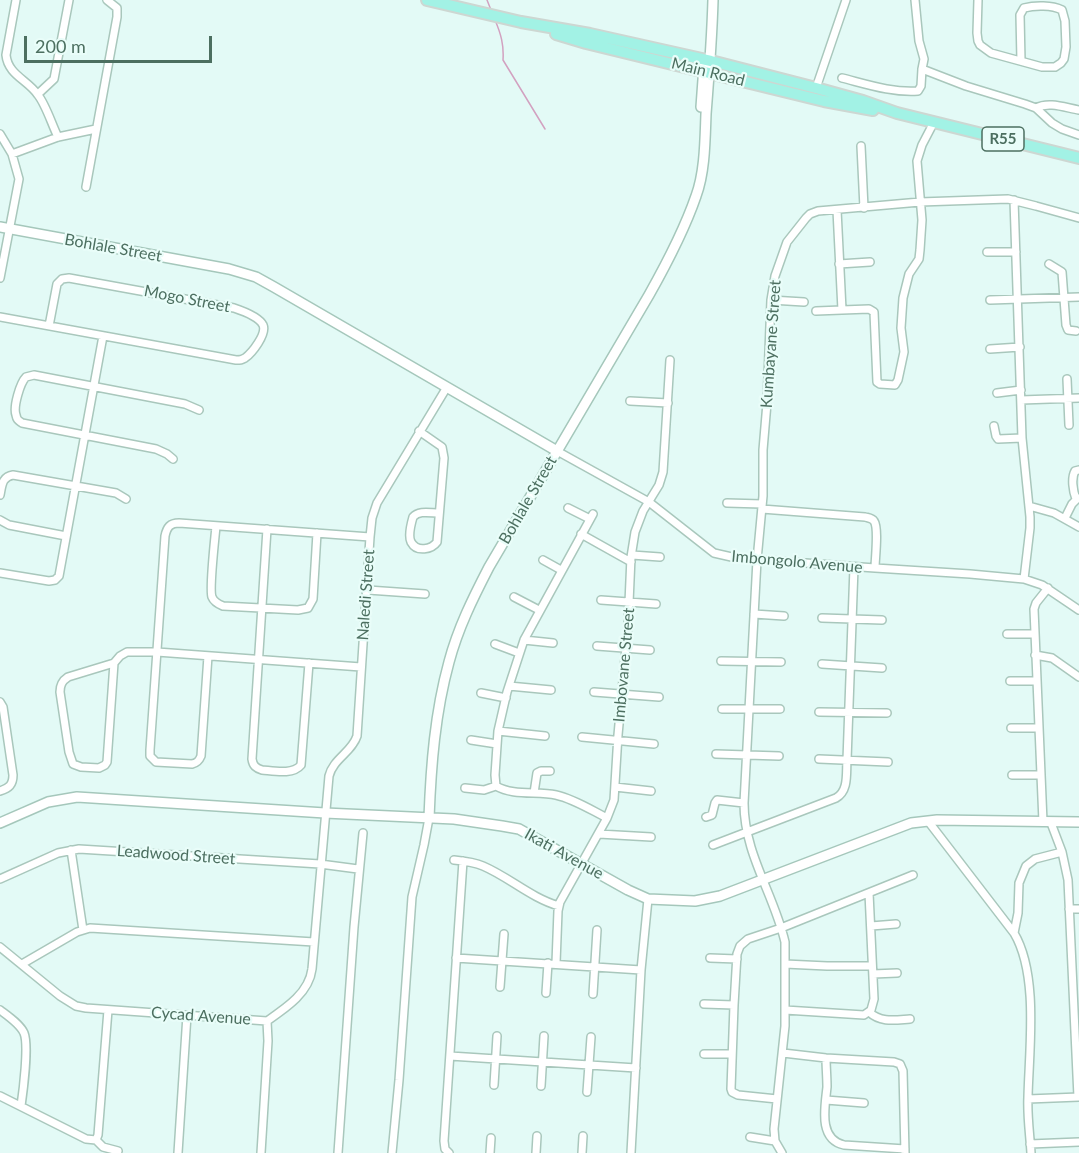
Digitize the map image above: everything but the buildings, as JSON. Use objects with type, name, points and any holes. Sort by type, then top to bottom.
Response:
[{"type":"main road","name":"Main Road","points":[[427,0],[521,22],[590,34],[824,101],[897,113]]},
{"type":"main road","name":"Main Road","points":[[707,66],[816,88],[897,113],[1076,156]]},
{"type":"street","points":[[16,0],[6,55],[7,63],[38,94],[58,137]]},
{"type":"street","points":[[38,94],[54,79],[69,0]]},
{"type":"street","points":[[86,187],[117,17],[117,8],[107,0]]},
{"type":"street","name":"Bohlale Street","points":[[707,0],[707,66]]},
{"type":"street","name":"Bohlale Street","points":[[429,818],[437,721],[444,680],[457,636],[479,586],[669,261],[687,223],[701,171],[713,0]]},
{"type":"street","points":[[816,88],[846,0]]},
{"type":"street","points":[[842,78],[909,92],[918,91],[921,86],[924,59],[918,41],[915,0]]},
{"type":"street","points":[[978,0],[977,33],[980,45],[991,53],[1049,67],[1055,67],[1064,59],[1065,21],[1062,10],[1055,7],[1024,8],[1020,15],[1021,60]]},
{"type":"street","points":[[922,69],[966,86],[1036,108],[1052,123],[1079,135]]},
{"type":"street","points":[[1036,108],[1048,104],[1079,110]]},
{"type":"street","points":[[816,311],[869,309],[874,312],[877,382],[895,386],[904,352],[901,328],[903,298],[909,274],[919,259],[921,250],[922,220],[917,161],[922,145],[934,122]]},
{"type":"street","points":[[12,154],[58,137],[96,129]]},
{"type":"street","points":[[0,134],[12,154],[19,179],[5,228],[0,278]]},
{"type":"street","points":[[861,146],[864,208]]},
{"type":"street","points":[[1014,200],[1021,400],[1030,528],[1024,579]]},
{"type":"street","name":"Kumbayane Street","points":[[775,1141],[774,1129],[783,1053],[785,942],[747,831],[744,803],[762,506],[771,300],[779,261],[790,237],[810,214],[818,211],[920,202],[1014,200],[1079,218]]},
{"type":"street","points":[[837,210],[842,310]]},
{"type":"street","name":"Bohlale Street","points":[[5,228],[229,269],[256,278],[274,286],[447,387]]},
{"type":"street","points":[[987,252],[1016,252]]},
{"type":"street","points":[[839,264],[870,262]]},
{"type":"street","points":[[1049,264],[1062,272],[1067,329],[1076,331]]},
{"type":"street","name":"Mogo Street","points":[[0,317],[103,336],[239,360],[249,354],[262,336],[264,328],[257,319],[234,308],[69,278],[62,279],[57,284],[49,326]]},
{"type":"street","points":[[990,300],[1079,297]]},
{"type":"street","points":[[771,300],[804,302]]},
{"type":"street","points":[[0,573],[45,581],[55,580],[60,573],[103,336]]},
{"type":"street","points":[[990,349],[1020,347]]},
{"type":"street","name":"Imbovane Street","points":[[546,993],[559,906],[599,834],[614,800],[631,559],[636,525],[659,485],[663,472],[670,360]]},
{"type":"street","points":[[173,459],[156,449],[26,425],[18,420],[15,409],[23,379],[30,376],[93,386],[185,404],[199,410]]},
{"type":"street","points":[[1067,379],[1069,425]]},
{"type":"street","name":"Imbongolo Avenue","points":[[447,387],[649,502],[714,553],[726,557],[757,560],[1024,579],[1048,588],[1079,610]]},
{"type":"street","name":"Naledi Street","points":[[325,813],[330,770],[352,746],[357,736],[372,518],[377,503],[447,387]]},
{"type":"street","points":[[997,393],[1021,390]]},
{"type":"street","points":[[1021,400],[1079,398]]},
{"type":"street","points":[[630,401],[668,403]]},
{"type":"street","points":[[994,426],[998,439],[1023,438]]},
{"type":"street","points":[[420,431],[438,443],[444,452],[438,538],[430,549],[415,547],[410,538],[415,514],[439,513]]},
{"type":"street","points":[[1065,518],[1078,498],[1074,494],[1073,474],[1079,470]]},
{"type":"street","points":[[0,495],[4,480],[13,475],[116,493],[126,500]]},
{"type":"street","points":[[727,503],[865,517],[874,520],[876,527],[875,568]]},
{"type":"street","points":[[1029,506],[1065,518],[1079,526]]},
{"type":"street","points":[[496,786],[498,731],[519,653],[539,610],[591,517],[568,508]]},
{"type":"street","points":[[0,520],[9,525],[66,536]]},
{"type":"street","points":[[208,656],[199,760],[192,765],[162,764],[153,760],[150,750],[168,527],[174,523],[216,525],[370,537]]},
{"type":"street","points":[[216,525],[212,598],[223,606],[298,610],[308,608],[314,599],[318,533]]},
{"type":"street","points":[[267,530],[252,759],[255,766],[262,770],[292,771],[301,765],[309,663]]},
{"type":"street","points":[[581,534],[631,559],[660,557]]},
{"type":"street","points":[[543,560],[561,570]]},
{"type":"street","points":[[713,845],[840,795],[845,786],[854,567]]},
{"type":"street","points":[[1028,1099],[1078,1097],[1075,956],[1068,880],[1062,852],[1047,823],[1041,775],[1034,606],[1048,588]]},
{"type":"street","points":[[368,590],[425,594]]},
{"type":"street","points":[[514,597],[539,610]]},
{"type":"street","points":[[601,600],[656,604]]},
{"type":"street","points":[[754,615],[784,616]]},
{"type":"street","points":[[822,618],[882,620]]},
{"type":"street","points":[[1008,634],[1034,634]]},
{"type":"street","points":[[524,639],[553,643]]},
{"type":"street","points":[[495,644],[519,653]]},
{"type":"street","points":[[597,646],[650,650]]},
{"type":"street","points":[[114,663],[107,762],[99,768],[77,766],[69,757],[60,692],[62,682],[68,677],[114,663],[127,652],[157,652],[361,667]]},
{"type":"street","points":[[1035,655],[1052,658],[1079,677]]},
{"type":"street","points":[[722,661],[781,662]]},
{"type":"street","points":[[822,664],[882,668]]},
{"type":"street","points":[[1010,681],[1036,681]]},
{"type":"street","points":[[509,686],[551,690]]},
{"type":"street","points":[[594,692],[659,697]]},
{"type":"street","points":[[481,693],[506,698]]},
{"type":"street","points":[[0,702],[3,707],[13,775],[9,787],[0,791]]},
{"type":"street","points":[[722,709],[780,710]]},
{"type":"street","points":[[819,712],[887,713]]},
{"type":"street","points":[[1011,728],[1039,728]]},
{"type":"street","points":[[498,731],[545,735]]},
{"type":"street","points":[[582,737],[654,744]]},
{"type":"street","points":[[471,740],[497,744]]},
{"type":"street","points":[[716,754],[779,756]]},
{"type":"street","points":[[819,759],[888,762]]},
{"type":"street","points":[[534,793],[537,773],[550,771]]},
{"type":"street","points":[[1012,775],[1041,775]]},
{"type":"street","points":[[465,788],[484,790],[496,786],[507,791],[555,795],[607,818]]},
{"type":"street","points":[[615,787],[651,790]]},
{"type":"street","name":"Ikati Avenue","points":[[0,823],[48,802],[77,797],[454,819],[519,829],[628,891],[648,899],[678,901],[708,900],[911,823],[928,821],[1079,822]]},
{"type":"street","points":[[706,817],[714,812],[714,803],[717,800],[744,803]]},
{"type":"street","name":"Cycad Avenue","points":[[0,947],[60,996],[86,1008],[267,1021],[306,987],[311,976],[325,813]]},
{"type":"street","points":[[392,1153],[412,897],[429,818]]},
{"type":"street","points":[[928,821],[1014,933],[1025,961],[1031,1048],[1028,1099],[1030,1153]]},
{"type":"street","points":[[338,1153],[358,869],[363,833]]},
{"type":"street","points":[[599,834],[651,837]]},
{"type":"street","name":"Leadwood Street","points":[[0,879],[52,855],[87,849],[320,864],[358,869]]},
{"type":"street","points":[[71,850],[83,930]]},
{"type":"street","points":[[1014,933],[1018,913],[1019,883],[1026,866],[1035,859],[1062,852]]},
{"type":"street","points":[[454,860],[476,863],[488,868],[542,900],[559,906]]},
{"type":"street","points":[[449,1153],[445,1149],[444,1141],[463,861]]},
{"type":"street","points":[[777,1099],[742,1096],[732,1092],[730,1086],[737,959],[740,946],[744,942],[913,875]]},
{"type":"street","points":[[785,1010],[856,1015],[869,1012],[874,999],[869,892]]},
{"type":"street","points":[[631,1153],[641,970],[648,899]]},
{"type":"street","points":[[1069,909],[1079,909]]},
{"type":"street","points":[[871,926],[896,924]]},
{"type":"street","points":[[22,964],[83,930],[98,928],[314,942]]},
{"type":"street","points":[[594,994],[597,930]]},
{"type":"street","points":[[500,987],[504,934]]},
{"type":"street","points":[[456,958],[641,970]]},
{"type":"street","points":[[710,958],[737,959]]},
{"type":"street","points":[[785,964],[897,973]]},
{"type":"street","points":[[704,1004],[734,1005]]},
{"type":"street","points":[[0,1010],[20,1026],[25,1034],[21,1106]]},
{"type":"street","points":[[93,1140],[98,1135],[108,1010]]},
{"type":"street","points":[[869,1012],[875,1018],[883,1020],[910,1019]]},
{"type":"street","points":[[178,1153],[187,1015]]},
{"type":"street","points":[[261,1153],[268,1041],[267,1021]]},
{"type":"street","points":[[494,1084],[497,1036]]},
{"type":"street","points":[[541,1086],[544,1036]]},
{"type":"street","points":[[587,1092],[591,1037]]},
{"type":"street","points":[[783,1053],[900,1064],[903,1071],[905,1151],[844,1145],[835,1141],[828,1133],[826,1128],[826,1058]]},
{"type":"street","points":[[704,1054],[732,1054]]},
{"type":"street","points":[[450,1056],[636,1068]]},
{"type":"street","points":[[0,1096],[104,1147],[118,1151]]},
{"type":"street","points":[[826,1100],[864,1103]]},
{"type":"street","points":[[536,1153],[537,1136]]},
{"type":"street","points":[[582,1153],[583,1136]]},
{"type":"street","points":[[750,1137],[775,1141],[782,1153]]},
{"type":"street","points":[[490,1138],[490,1153]]},
{"type":"street","points":[[1030,1144],[1079,1142]]},
{"type":"waterway","points":[[487,0],[491,10]]},
{"type":"waterway","points":[[495,20],[502,40],[503,60],[545,129]]}]
